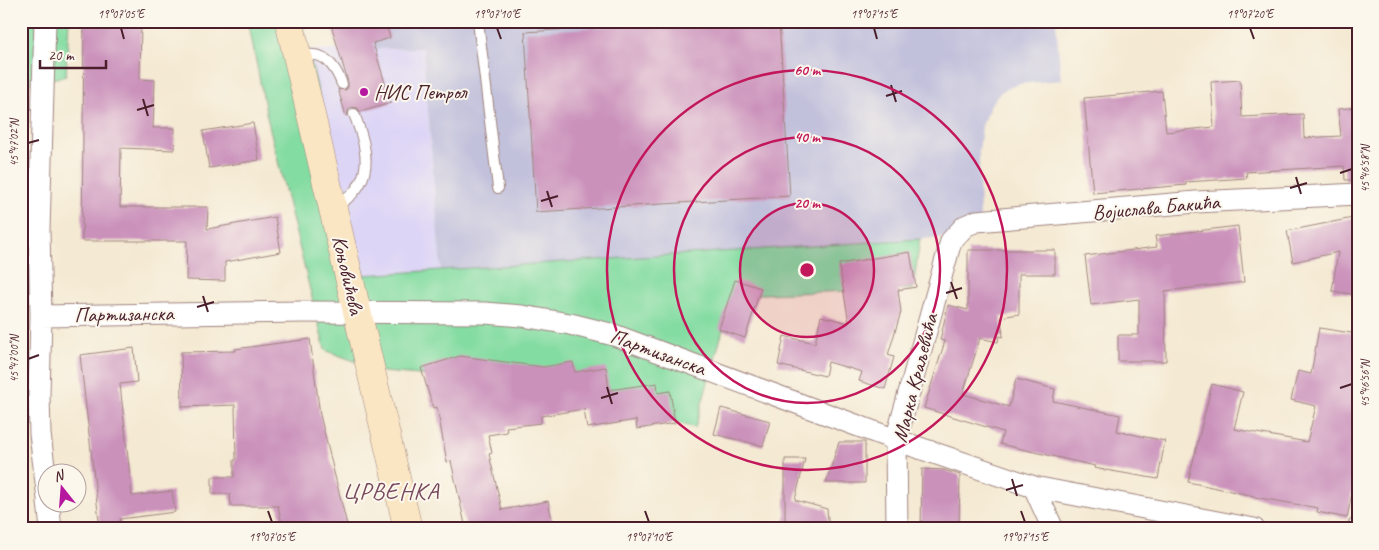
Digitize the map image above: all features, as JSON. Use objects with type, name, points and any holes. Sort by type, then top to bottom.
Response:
[{"type":"main road","name":"Коњовићева","points":[[289,21],[408,529]]},
{"type":"street","points":[[38,463],[31,436],[39,395],[41,316],[39,231],[45,21]]},
{"type":"street","name":"Војислава Бакића","points":[[958,232],[965,226],[977,221],[1196,202],[1358,194]]},
{"type":"street","name":"Марка Краљевића","points":[[897,529],[896,440],[951,241],[958,232]]},
{"type":"street","name":"Партизанска","points":[[41,316],[485,312],[570,324],[614,335],[896,440],[1034,487],[1254,529]]},
{"type":"street","points":[[1034,487],[1053,529]]},
{"type":"street","points":[[49,512],[51,529]]},
{"type":"lane","points":[[478,21],[498,188]]},
{"type":"lane","points":[[296,57],[315,54],[320,56],[332,67],[342,84]]},
{"type":"lane","points":[[333,208],[344,202],[356,190],[364,177],[365,149],[354,114]]},
{"type":"shaded area","points":[[366,21],[1056,21],[1061,80],[1018,84],[1001,92],[991,104],[982,126],[979,151],[980,235],[441,271],[423,48],[372,49]]},
{"type":"shaded area","points":[[423,48],[441,271],[362,275],[308,50]]},
{"type":"green space","points":[[21,21],[69,21],[66,76],[21,85]]},
{"type":"green space","points":[[248,21],[301,21],[363,275],[920,239],[913,289],[733,295],[695,428],[553,386],[383,372],[325,350],[267,117]]},
{"type":"building","points":[[84,21],[141,21],[140,79],[155,80],[153,128],[175,128],[174,150],[121,148],[120,207],[208,207],[207,229],[275,217],[281,252],[225,262],[225,281],[186,280],[187,241],[82,241]]},
{"type":"building","points":[[330,21],[385,21],[390,38],[373,43],[391,103],[360,112],[358,108],[352,107],[348,110],[346,116],[338,89],[345,90],[348,88],[348,82]]},
{"type":"building","points":[[695,21],[779,21],[790,196],[536,212],[525,32]]},
{"type":"building","points":[[1240,80],[1242,117],[1303,114],[1304,138],[1341,136],[1338,109],[1358,107],[1358,180],[1345,180],[1344,166],[1246,172],[1247,178],[1186,182],[1186,185],[1093,193],[1084,98],[1162,91],[1166,132],[1214,127],[1211,82]]},
{"type":"building","points":[[253,123],[259,160],[209,168],[203,131]]},
{"type":"building","points":[[1358,217],[1358,295],[1332,291],[1338,252],[1293,262],[1287,231]]},
{"type":"building","points":[[1238,226],[1244,282],[1165,291],[1166,361],[1118,361],[1118,335],[1139,335],[1139,299],[1091,305],[1085,256],[1157,247],[1155,236]]},
{"type":"building","points":[[968,250],[1055,250],[1055,274],[1019,274],[1019,314],[1001,317],[1003,337],[999,336],[998,342],[980,338],[963,394],[1009,407],[1016,379],[1055,389],[1053,401],[1120,415],[1117,431],[1165,441],[1158,479],[1094,468],[1095,466],[1000,444],[1003,432],[924,408],[945,341],[940,340],[948,305],[968,310]]},
{"type":"building","points":[[910,252],[916,287],[898,290],[901,312],[888,355],[894,357],[885,389],[859,381],[862,372],[828,362],[825,376],[778,365],[784,336],[815,343],[821,316],[849,323],[839,264]]},
{"type":"building","points":[[735,280],[761,288],[745,338],[719,329]]},
{"type":"building","points":[[1319,328],[1358,334],[1358,463],[1347,518],[1317,512],[1318,508],[1254,497],[1188,482],[1212,384],[1243,392],[1234,429],[1307,442],[1316,406],[1291,400],[1298,371],[1311,374]]},
{"type":"building","points":[[310,339],[320,415],[348,529],[283,529],[278,506],[231,506],[230,494],[212,494],[212,477],[234,477],[234,460],[236,460],[235,405],[182,407],[181,352],[236,351],[235,349]]},
{"type":"building","points":[[134,348],[137,382],[120,384],[132,496],[172,491],[175,512],[120,519],[121,529],[100,529],[80,355]]},
{"type":"building","points":[[460,356],[543,367],[573,362],[575,372],[606,367],[609,390],[657,383],[658,393],[670,391],[675,423],[637,429],[636,420],[587,428],[584,409],[541,416],[541,423],[506,427],[507,432],[488,435],[492,453],[489,454],[502,510],[548,501],[554,529],[466,529],[451,461],[447,462],[437,407],[433,408],[421,368]]},
{"type":"building","points":[[721,408],[770,421],[763,446],[714,434]]},
{"type":"building","points":[[839,442],[865,442],[865,483],[826,483]]},
{"type":"building","points":[[785,459],[805,459],[795,500],[827,509],[829,529],[785,529]]},
{"type":"building","points":[[922,469],[944,470],[960,475],[959,529],[921,529]]},
{"type":"place","name":"НИС Петрол","points":[[364,92]]},
{"type":"district","name":"ЦРВЕНКА","points":[[391,491]]}]
